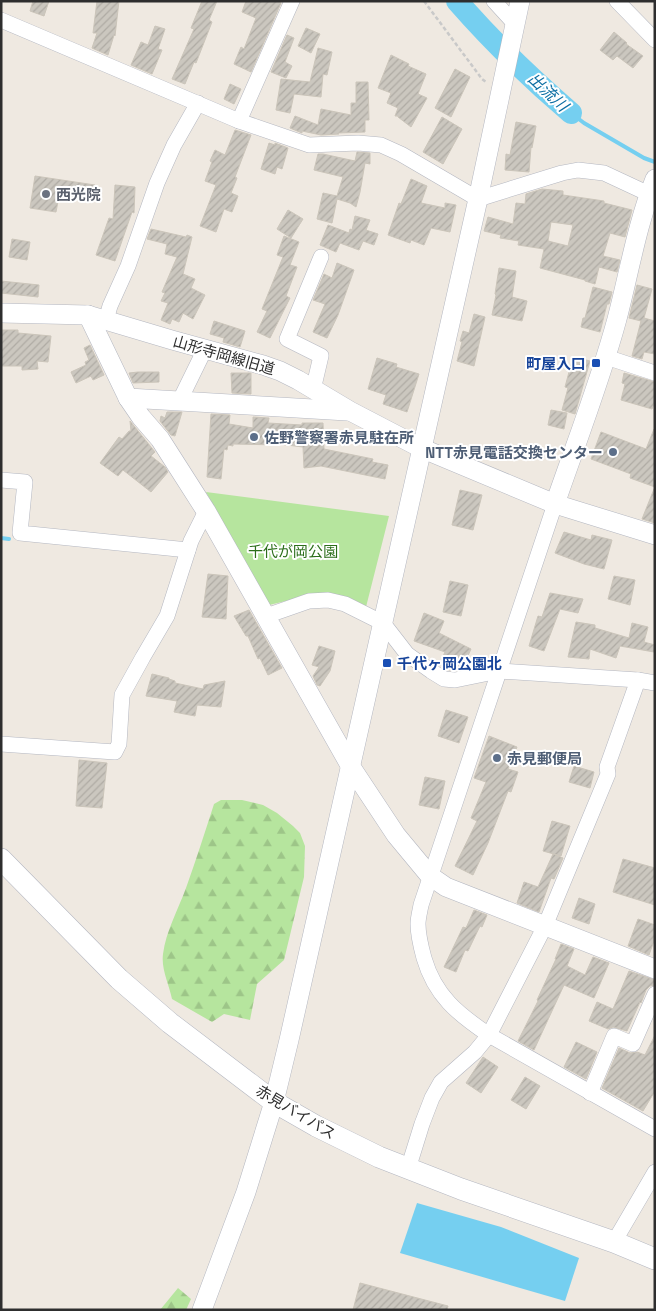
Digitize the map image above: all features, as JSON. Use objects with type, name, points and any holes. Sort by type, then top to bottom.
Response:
[{"type":"main road","name":"赤見バイパス","points":[[1,859],[119,979],[170,1024],[274,1102],[349,1143],[408,1169],[614,1242],[655,1259]]},
{"type":"street","points":[[239,121],[292,1]]},
{"type":"street","points":[[494,1],[514,28]]},
{"type":"street","points":[[202,1310],[246,1192],[274,1102],[478,199],[520,1]]},
{"type":"street","points":[[617,1],[655,40]]},
{"type":"street","points":[[1,20],[239,121],[308,145],[358,143],[381,145],[401,154],[478,199],[562,173],[578,170],[604,173],[653,190],[606,357],[430,876],[421,905],[418,924],[420,944],[431,978],[440,993],[454,1008],[489,1035],[655,1129]]},
{"type":"street","points":[[106,320],[110,306],[128,266],[157,182],[174,145],[198,103]]},
{"type":"street","points":[[313,390],[321,356],[287,339],[321,257]]},
{"type":"street","name":"山形寺岡線旧道","points":[[1,313],[88,315],[263,365],[280,371],[350,411],[421,448],[555,504],[655,535]]},
{"type":"street","points":[[88,315],[128,398],[160,439],[206,511],[351,767],[396,835],[430,876],[446,887],[655,969]]},
{"type":"street","points":[[179,402],[205,349]]},
{"type":"street","points":[[606,357],[655,373]]},
{"type":"street","points":[[128,398],[350,411]]},
{"type":"street","points":[[1,480],[25,482],[20,533],[188,550]]},
{"type":"street","points":[[1,744],[115,752],[119,744],[122,695],[167,616],[191,541],[206,511]]},
{"type":"street","points":[[266,616],[309,602],[328,600],[345,604],[383,623],[407,654],[444,679],[455,680],[499,671],[638,680],[655,683]]},
{"type":"street","points":[[408,1169],[422,1124],[440,1082],[475,1052],[489,1035],[545,926],[608,774],[606,767],[638,680]]},
{"type":"street","points":[[590,1092],[614,1036],[633,1044],[655,994]]},
{"type":"street","points":[[614,1242],[655,1172]]},
{"type":"path","points":[[424,1],[482,79],[500,91]]},
{"type":"green space","name":"千代が岡公園","points":[[206,492],[389,516],[366,607],[311,595],[269,605]]},
{"type":"green space","points":[[221,800],[242,800],[263,805],[293,826],[300,833],[305,846],[304,877],[284,960],[257,984],[250,1020],[224,1014],[212,1022],[172,999],[164,971],[163,954],[167,937],[186,888],[214,804]]},
{"type":"green space","points":[[178,1288],[191,1299],[186,1310],[160,1310]]},
{"type":"water","points":[[417,1203],[501,1227],[579,1258],[565,1301],[400,1253]]},
{"type":"building","points":[[33,1],[49,1],[44,16],[30,11]]},
{"type":"building","points":[[97,1],[119,1],[115,36],[108,55],[92,48],[97,33],[93,33]]},
{"type":"building","points":[[202,1],[217,1],[209,20],[212,22],[196,63],[194,62],[185,84],[172,79],[194,29],[191,28]]},
{"type":"building","points":[[246,1],[277,1],[281,3],[251,72],[234,64],[241,47],[244,49],[256,18],[242,12]]},
{"type":"building","points":[[155,26],[165,29],[158,49],[162,50],[152,74],[131,65],[141,42],[148,45]]},
{"type":"building","points":[[306,28],[320,34],[311,53],[298,46]]},
{"type":"building","points":[[614,32],[626,44],[643,56],[633,68],[617,56],[613,60],[600,50]]},
{"type":"building","points":[[287,35],[294,38],[285,62],[292,66],[286,78],[271,72]]},
{"type":"building","points":[[318,48],[332,52],[327,75],[323,74],[321,97],[294,94],[290,113],[276,110],[281,79],[310,82]]},
{"type":"building","points":[[391,55],[409,64],[408,66],[426,74],[418,94],[427,98],[411,127],[398,116],[395,116],[398,108],[387,103],[391,93],[378,88]]},
{"type":"building","points":[[455,69],[470,77],[451,117],[435,108]]},
{"type":"building","points":[[356,82],[368,82],[369,120],[365,120],[365,132],[321,135],[302,131],[302,133],[290,128],[295,116],[318,125],[321,109],[351,115],[351,103],[356,103]]},
{"type":"building","points":[[230,84],[241,89],[234,104],[224,99]]},
{"type":"building","points":[[442,117],[462,129],[443,164],[423,152]]},
{"type":"building","points":[[516,122],[536,126],[531,147],[529,172],[505,170],[506,154],[510,155]]},
{"type":"building","points":[[235,130],[251,135],[231,193],[238,196],[232,212],[224,209],[216,232],[200,226],[216,185],[205,181],[215,150],[225,155]]},
{"type":"building","points":[[269,143],[275,145],[275,143],[288,148],[282,169],[277,167],[275,174],[261,169]]},
{"type":"building","points":[[357,152],[370,153],[370,164],[365,163],[356,207],[337,199],[332,223],[317,219],[323,193],[337,196],[343,177],[314,170],[318,154],[355,161]]},
{"type":"building","name":"西光院","points":[[35,176],[95,185],[92,201],[59,196],[56,212],[30,208]]},
{"type":"building","points":[[411,179],[427,186],[421,203],[445,208],[445,203],[456,205],[450,232],[431,228],[424,245],[411,240],[410,243],[388,235],[399,203],[401,204]]},
{"type":"building","points":[[115,185],[135,187],[134,213],[132,212],[115,261],[96,255],[109,218],[113,219]]},
{"type":"building","points":[[542,189],[563,191],[563,195],[604,201],[604,203],[632,210],[625,237],[610,233],[603,256],[620,260],[617,272],[599,267],[595,284],[540,268],[544,249],[518,245],[519,241],[500,238],[501,235],[484,231],[488,217],[513,224],[516,203],[525,204],[526,194]],"holes":[[[551,222],[573,225],[568,246],[548,241]]]},
{"type":"building","points":[[288,210],[303,219],[291,238],[277,229]]},
{"type":"building","points":[[355,216],[370,220],[366,230],[378,234],[374,245],[363,241],[359,250],[340,243],[336,252],[320,245],[328,225],[349,233],[350,229],[352,230]]},
{"type":"building","points":[[151,229],[186,238],[187,235],[192,237],[183,274],[195,279],[191,288],[205,295],[193,319],[183,313],[179,322],[172,319],[170,324],[161,320],[168,303],[161,301],[165,293],[162,292],[177,257],[165,254],[167,244],[147,239]]},
{"type":"building","points":[[284,236],[299,242],[290,265],[297,267],[286,296],[290,298],[270,338],[257,332],[267,311],[262,309],[283,257],[277,255]]},
{"type":"building","points":[[12,239],[30,242],[27,260],[9,257]]},
{"type":"building","points":[[337,263],[354,270],[338,315],[327,338],[313,332],[325,304],[313,300],[324,274],[332,278]]},
{"type":"building","points":[[499,268],[516,271],[512,297],[527,301],[522,321],[492,315]]},
{"type":"building","points":[[1,281],[39,285],[38,297],[1,293]]},
{"type":"building","points":[[637,285],[652,289],[644,318],[655,321],[655,354],[644,352],[642,359],[632,356],[641,321],[629,318]]},
{"type":"building","points":[[593,287],[612,292],[600,332],[581,327]]},
{"type":"building","points":[[474,314],[485,317],[474,366],[457,361],[463,331],[469,333]]},
{"type":"building","points":[[214,321],[245,331],[240,347],[223,342],[224,338],[210,334]]},
{"type":"building","points":[[1,330],[18,330],[18,333],[51,336],[48,362],[37,361],[38,369],[22,370],[22,366],[1,366]]},
{"type":"building","points":[[90,345],[104,375],[93,380],[91,376],[76,383],[71,372],[86,365],[85,362],[89,360],[84,348]]},
{"type":"building","points":[[573,357],[590,361],[575,414],[562,410],[568,388],[565,387]]},
{"type":"building","points":[[377,358],[397,364],[396,367],[419,374],[407,412],[383,404],[386,395],[368,389]]},
{"type":"building","points":[[159,372],[159,382],[133,383],[129,373]]},
{"type":"building","points":[[231,373],[251,373],[251,394],[232,393]]},
{"type":"building","points":[[624,373],[655,382],[655,401],[652,409],[621,400],[625,384],[622,383]]},
{"type":"building","points":[[551,410],[567,413],[564,429],[548,425]]},
{"type":"building","points":[[167,412],[182,412],[175,436],[171,435],[160,421],[161,416],[165,418]]},
{"type":"building","points":[[211,414],[230,415],[229,424],[253,428],[253,417],[269,418],[268,423],[302,425],[302,423],[323,423],[324,449],[373,459],[372,462],[388,465],[385,479],[321,466],[304,468],[303,447],[279,444],[228,445],[227,450],[224,449],[221,479],[207,477]]},
{"type":"building","points":[[130,421],[155,452],[151,456],[165,467],[168,472],[151,492],[123,470],[118,476],[100,463],[119,437],[122,439],[131,431]]},
{"type":"building","points":[[654,429],[655,487],[630,478],[631,474],[591,459],[601,432],[646,449]]},
{"type":"building","points":[[655,489],[655,523],[642,519]]},
{"type":"building","points":[[460,490],[482,495],[473,530],[452,525]]},
{"type":"building","points":[[564,532],[591,540],[592,535],[612,540],[604,569],[555,553]]},
{"type":"building","points":[[208,574],[228,576],[226,619],[202,617]]},
{"type":"building","points":[[614,576],[635,580],[630,605],[608,599]]},
{"type":"building","points":[[450,581],[468,585],[461,616],[443,612]]},
{"type":"building","points":[[550,593],[583,599],[578,613],[560,609],[544,651],[529,646],[538,616],[542,617]]},
{"type":"building","points":[[249,610],[282,668],[268,675],[260,658],[258,659],[248,636],[246,636],[234,616]]},
{"type":"building","points":[[424,613],[444,621],[439,633],[471,649],[462,669],[449,670],[439,665],[445,652],[414,641]]},
{"type":"building","points":[[576,622],[595,625],[595,628],[629,638],[632,623],[648,627],[644,642],[655,645],[654,652],[620,646],[616,658],[590,649],[589,659],[568,657]]},
{"type":"building","points":[[319,646],[335,651],[330,671],[320,686],[317,685],[313,676],[319,667],[312,665]]},
{"type":"building","points":[[152,674],[169,678],[175,681],[175,683],[203,689],[204,685],[225,681],[221,707],[197,705],[195,716],[174,712],[177,701],[146,696]]},
{"type":"building","points":[[446,710],[468,717],[459,743],[438,736]]},
{"type":"building","points":[[489,736],[517,747],[508,769],[518,772],[511,792],[508,791],[488,843],[473,875],[455,866],[477,821],[471,818],[486,782],[474,778]]},
{"type":"building","points":[[79,760],[107,763],[102,808],[76,806]]},
{"type":"building","points":[[574,766],[594,772],[590,788],[569,782]]},
{"type":"building","points":[[425,777],[445,781],[439,809],[419,805]]},
{"type":"building","points":[[552,821],[570,826],[561,856],[543,851]]},
{"type":"building","points":[[553,854],[563,858],[554,879],[551,878],[539,912],[517,903],[524,882],[538,887]]},
{"type":"building","points":[[623,859],[655,868],[655,905],[613,892]]},
{"type":"building","points":[[579,898],[595,904],[589,924],[572,918]]},
{"type":"building","points":[[474,910],[487,915],[468,951],[465,950],[456,972],[444,967],[463,927],[466,928]]},
{"type":"building","points":[[638,919],[655,925],[655,938],[649,955],[628,946]]},
{"type":"building","points":[[561,944],[574,949],[567,966],[585,975],[593,957],[609,963],[594,998],[564,985],[534,1050],[518,1041],[538,1001]]},
{"type":"building","points":[[629,971],[655,980],[655,985],[650,986],[646,990],[627,1031],[613,1027],[608,1029],[589,1021],[597,1002],[613,1009]]},
{"type":"building","points":[[655,1035],[655,1091],[643,1111],[602,1088],[619,1048],[630,1053],[637,1052],[645,1055]]},
{"type":"building","points":[[576,1042],[597,1052],[586,1079],[564,1067]]},
{"type":"building","points":[[483,1057],[498,1067],[481,1093],[466,1083]]},
{"type":"building","points":[[525,1077],[540,1086],[526,1109],[511,1100]]},
{"type":"building","points":[[360,1283],[448,1306],[447,1310],[353,1310]]},
{"type":"waterway","name":"出流川","points":[[457,1],[512,59],[571,113]]},
{"type":"waterway","name":"出流川","points":[[571,113],[584,123],[644,158],[655,162]]},
{"type":"waterway","points":[[1,538],[9,539]]},
{"type":"place","name":"西光院","points":[[46,194]]},
{"type":"place","name":"町屋入口","points":[[596,363]]},
{"type":"place","name":"佐野警察署赤見駐在所","points":[[254,437]]},
{"type":"place","name":"NTT赤見電話交換センター","points":[[613,452]]},
{"type":"place","name":"千代ヶ岡公園北","points":[[387,663]]},
{"type":"place","name":"赤見郵便局","points":[[497,758]]}]
